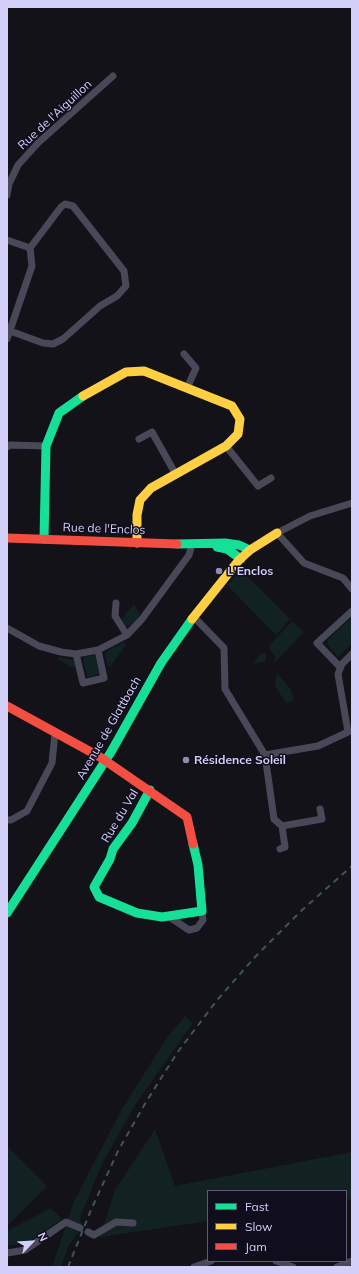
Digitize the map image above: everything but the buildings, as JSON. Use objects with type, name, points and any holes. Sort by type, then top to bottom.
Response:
[{"type":"street","name":"Rue de l'Aiguillon","points":[[7,195],[9,184],[18,165],[38,143],[113,76]]},
{"type":"street","points":[[7,339],[32,266],[30,248],[61,207],[65,204],[73,206],[124,271],[126,286],[117,296],[100,306],[63,339],[53,344],[43,343],[10,331]]},
{"type":"street","points":[[7,240],[30,248]]},
{"type":"street","points":[[184,354],[196,368],[187,388]]},
{"type":"street","points":[[44,539],[46,446],[59,413],[76,400],[126,372],[144,371],[232,406],[240,419],[238,434],[226,446],[175,473],[151,488],[140,500],[137,515],[137,543]]},
{"type":"street","points":[[139,439],[152,432],[175,473]]},
{"type":"street","points":[[7,447],[10,445],[46,446]]},
{"type":"street","points":[[226,446],[258,486],[271,478]]},
{"type":"street","points":[[352,503],[310,516],[277,534],[304,562],[344,578],[352,589]]},
{"type":"street","name":"Avenue de Glattbach","points":[[7,913],[105,761],[161,663],[194,617],[240,560],[250,550],[277,534]]},
{"type":"street","name":"Rue de l'Enclos","points":[[7,538],[137,543],[233,543],[250,550]]},
{"type":"street","points":[[7,628],[39,646],[61,652],[76,654],[98,650],[127,635],[142,619],[196,544]]},
{"type":"street","name":"Rue de l'Enclos","points":[[196,544],[206,547],[223,548],[240,560]]},
{"type":"street","points":[[116,603],[115,616],[127,635]]},
{"type":"street","points":[[340,667],[317,643],[352,611]]},
{"type":"street","points":[[194,617],[224,648],[225,689],[265,755],[274,819],[282,826],[285,847],[280,848]]},
{"type":"street","points":[[76,654],[84,683],[104,678],[98,650]]},
{"type":"street","points":[[265,755],[318,746],[350,733],[338,674],[340,667],[352,654]]},
{"type":"street","name":"Rue du Val","points":[[7,706],[105,761],[150,790],[187,817],[198,865],[198,880],[203,920],[197,928],[189,930],[168,916]]},
{"type":"street","points":[[7,820],[11,820],[27,811],[52,764],[55,733]]},
{"type":"street","name":"Rue du Val","points":[[150,790],[132,824],[126,828],[113,849],[110,859],[94,887],[99,897],[137,913],[162,917],[202,911]]},
{"type":"street","points":[[282,826],[322,819],[320,809]]},
{"type":"street","points":[[7,1253],[25,1250],[66,1222],[80,1228]]},
{"type":"street","points":[[88,1232],[94,1235],[116,1222],[133,1223]]},
{"type":"street","points":[[337,1267],[352,1261]]},
{"type":"street","points":[[196,1267],[208,1262]]},
{"type":"street","points":[[279,1262],[293,1267]]},
{"type":"shaded area","points":[[241,570],[290,619],[276,635],[227,585]]},
{"type":"shaded area","points":[[134,604],[140,615],[131,626],[126,626],[123,621],[123,617]]},
{"type":"shaded area","points":[[352,617],[352,643],[338,657],[327,644],[328,639]]},
{"type":"shaded area","points":[[292,621],[304,632],[274,663],[273,662],[276,657],[270,650],[270,645]]},
{"type":"shaded area","points":[[124,642],[126,645],[110,667],[108,667],[105,654],[107,651]]},
{"type":"shaded area","points":[[265,653],[267,656],[265,659],[266,662],[253,663],[261,654]]},
{"type":"shaded area","points":[[94,655],[96,657],[100,673],[89,677],[87,676],[83,659],[84,657]]},
{"type":"shaded area","points":[[58,657],[74,660],[75,667],[73,668],[57,659]]},
{"type":"shaded area","points":[[277,673],[291,690],[294,701],[286,703],[275,686]]},
{"type":"shaded area","points":[[185,1016],[193,1023],[135,1105],[102,1164],[81,1215],[80,1221],[82,1224],[78,1225],[68,1220],[74,1201],[122,1109],[168,1036]]},
{"type":"shaded area","points":[[155,1129],[175,1186],[352,1152],[352,1199],[347,1200],[347,1190],[207,1190],[207,1221],[100,1237],[115,1190]]},
{"type":"shaded area","points":[[7,1146],[47,1186],[7,1226]]},
{"type":"shaded area","points":[[51,1208],[62,1219],[28,1242],[7,1246],[7,1231]]},
{"type":"shaded area","points":[[66,1226],[79,1232],[68,1246],[61,1267],[52,1267]]},
{"type":"railway","points":[[68,1267],[91,1210],[118,1151],[146,1102],[177,1053],[218,999],[256,956],[301,911],[352,866]]},
{"type":"traffic: fast","points":[[44,539],[46,446],[59,413],[83,396]]},
{"type":"traffic: fast","points":[[177,544],[225,543],[239,545],[250,550]]},
{"type":"traffic: fast","points":[[217,547],[227,549],[241,559]]},
{"type":"traffic: fast","points":[[7,913],[111,752],[161,663],[192,619]]},
{"type":"traffic: fast","points":[[150,790],[132,823],[113,849],[110,859],[94,887],[99,897],[137,913],[162,917],[202,911],[198,865],[193,844]]},
{"type":"traffic: slow","points":[[83,396],[126,372],[144,371],[232,406],[240,419],[238,434],[226,446],[151,488],[140,500],[137,515],[137,543]]},
{"type":"traffic: slow","points":[[192,619],[239,560],[250,550],[277,533]]},
{"type":"traffic: jam","points":[[7,538],[177,544]]},
{"type":"traffic: jam","points":[[7,706],[100,757],[187,817],[193,844]]},
{"type":"place","name":"L'Enclos","points":[[219,571]]},
{"type":"place","name":"Résidence Soleil","points":[[186,760]]}]
